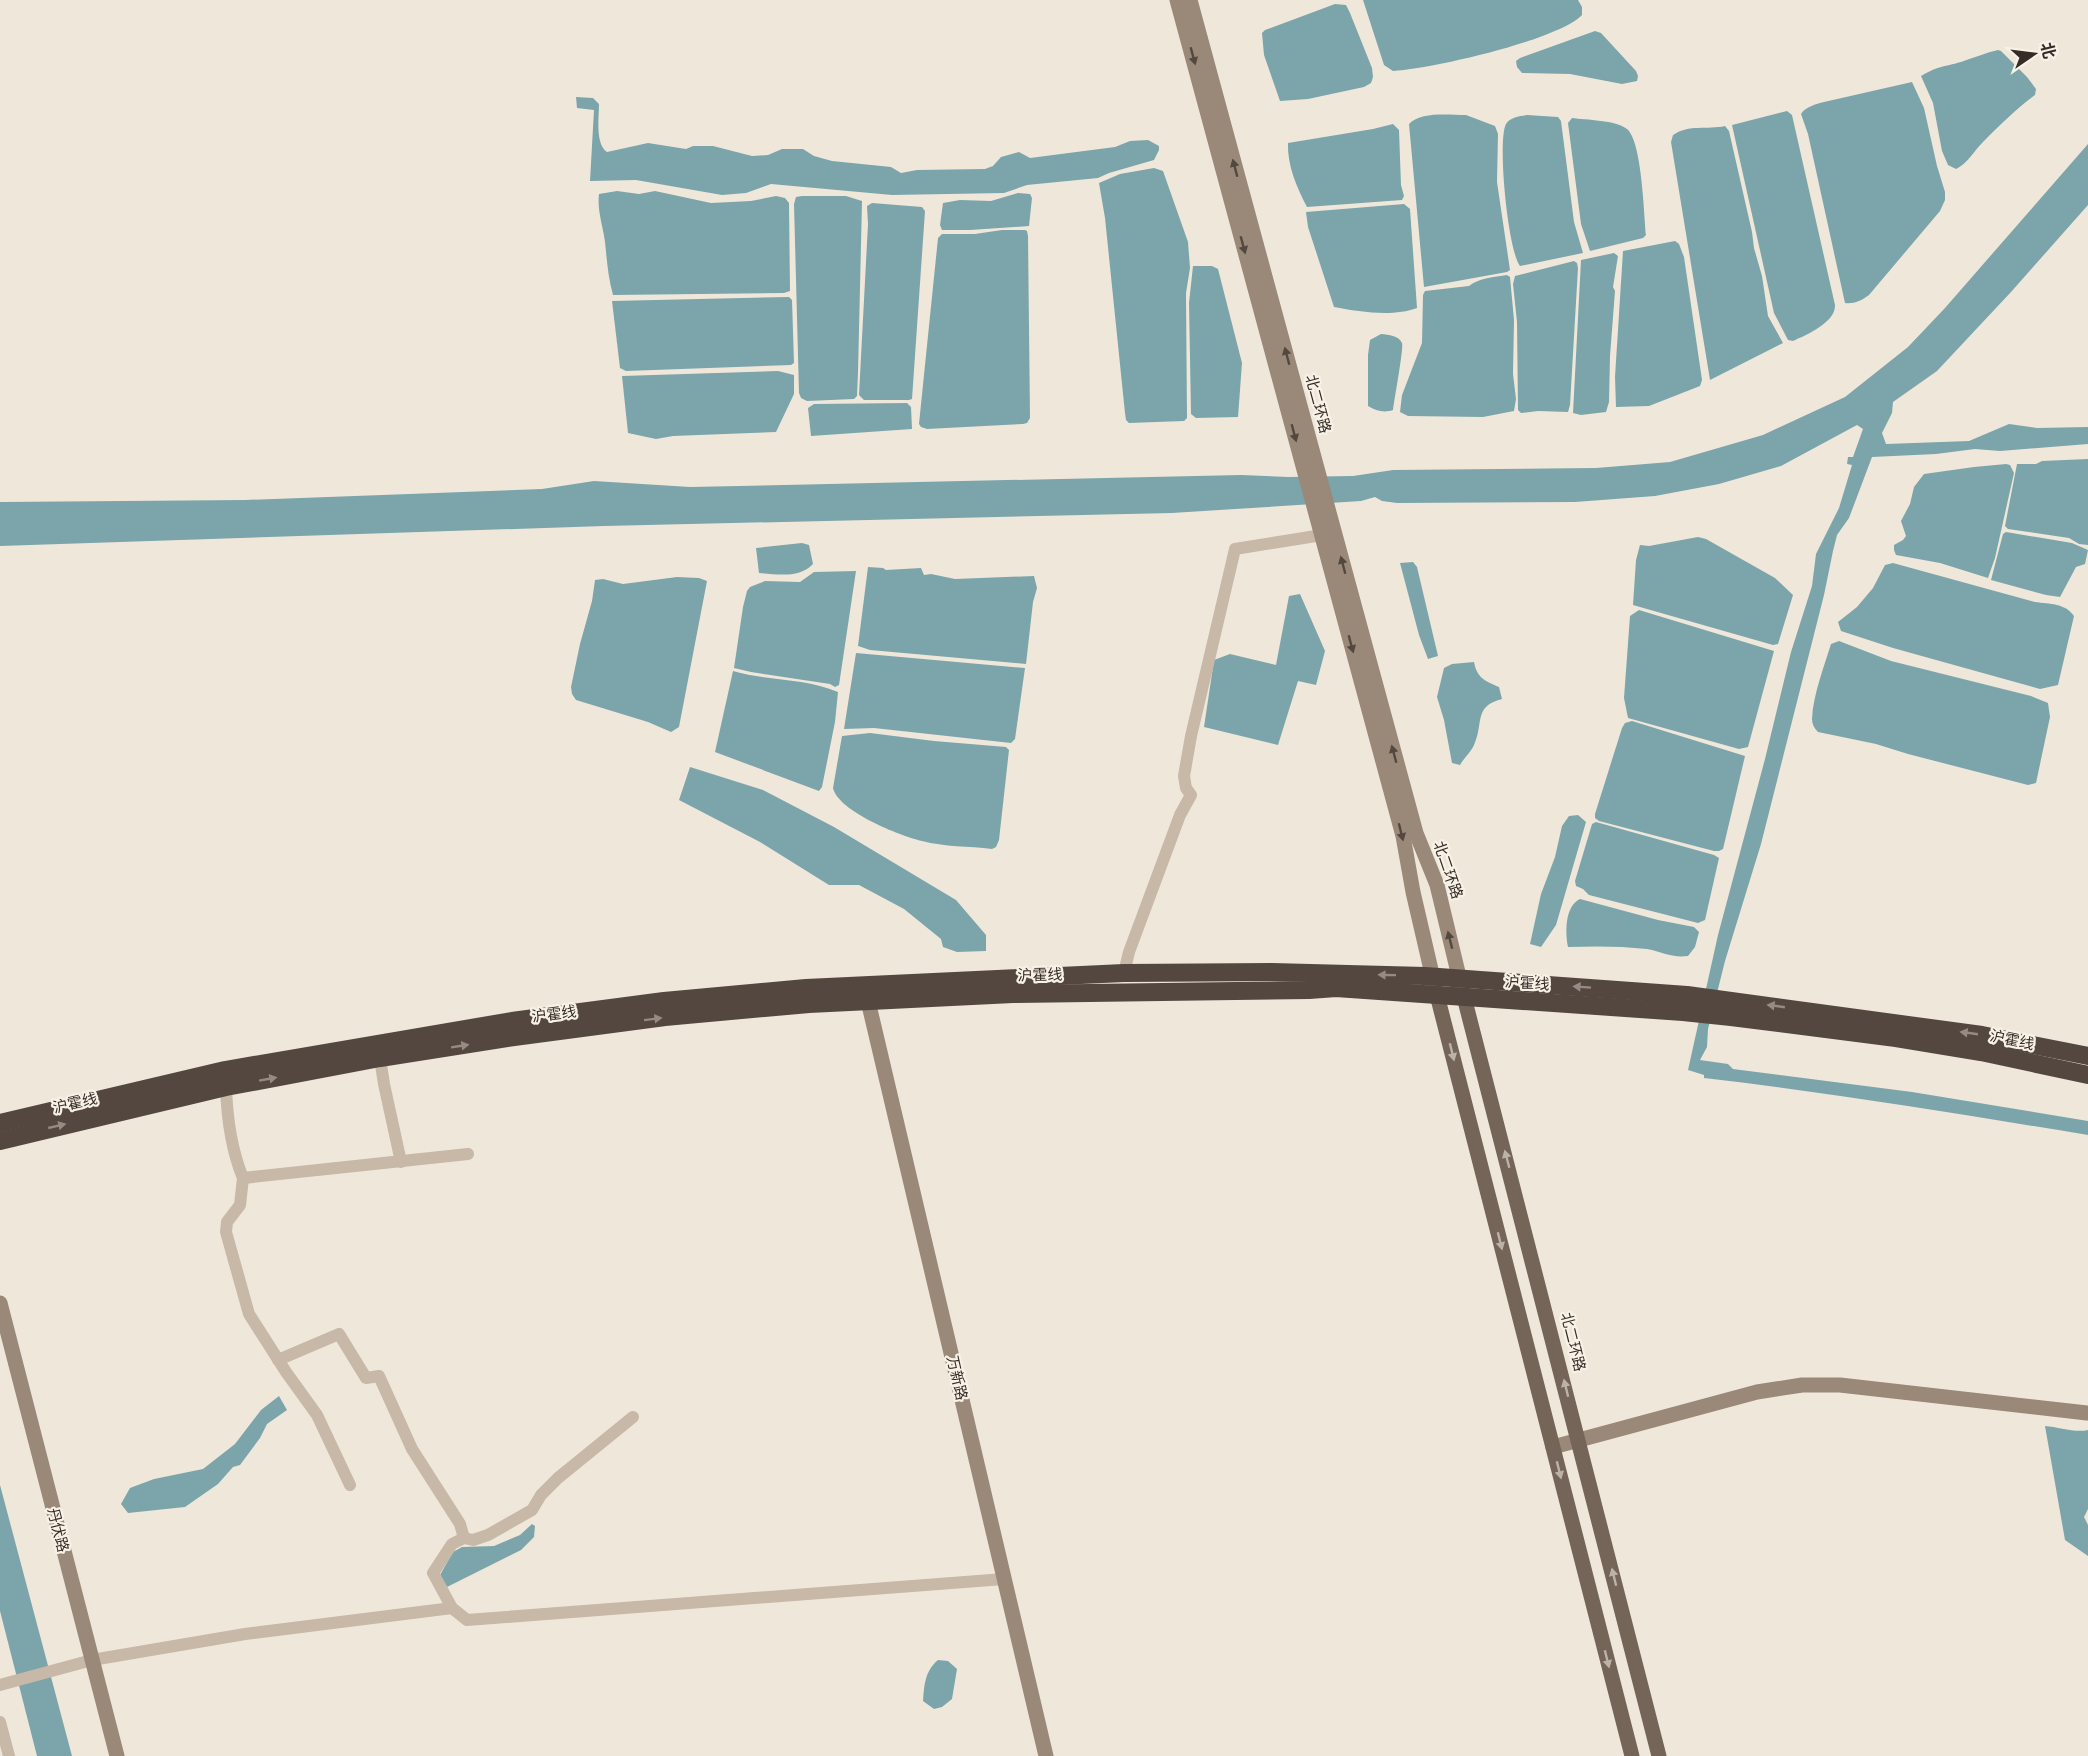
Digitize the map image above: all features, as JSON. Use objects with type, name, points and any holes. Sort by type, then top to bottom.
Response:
[{"type":"highway","name":"沪霍线","points":[[0,1140],[225,1079],[377,1042],[512,1021],[664,1001],[806,988],[1124,973],[1272,972],[1433,976],[1687,995],[1982,1035],[2088,1056]]},
{"type":"highway","name":"沪霍线","points":[[0,1123],[225,1079],[381,1059],[514,1037],[665,1017],[868,1001],[1014,994],[1336,988],[1731,1017],[1971,1050],[2088,1075]]},
{"type":"main road","name":"北二环路","points":[[1177,0],[1306,455]]},
{"type":"main road","name":"北二环路","points":[[1190,0],[1403,836],[1413,892],[1437,995],[1632,1756]]},
{"type":"main road","name":"北二环路","points":[[1324,529],[1416,833],[1437,885],[1659,1756]]},
{"type":"main road","name":"万新路","points":[[868,1001],[1046,1756]]},
{"type":"main road","name":"丹伏路","points":[[0,1303],[85,1662],[117,1756]]},
{"type":"main road","points":[[1553,1447],[1757,1392],[1802,1385],[1840,1385],[2087,1413]]},
{"type":"street","points":[[1124,973],[1129,952],[1176,826],[1191,795],[1186,788],[1184,776],[1235,549],[1324,529]]},
{"type":"street","points":[[381,1059],[384,1084],[401,1162]]},
{"type":"street","points":[[225,1079],[226,1105],[235,1158],[243,1178],[240,1205],[227,1221],[226,1232],[249,1314],[317,1415],[351,1485]]},
{"type":"street","points":[[243,1178],[468,1154]]},
{"type":"street","points":[[278,1360],[339,1334],[366,1378],[379,1376],[412,1449],[460,1524],[464,1538]]},
{"type":"street","points":[[633,1417],[558,1478],[541,1495],[532,1510],[488,1535],[472,1540],[464,1538],[452,1544],[433,1573],[452,1608],[467,1620],[1004,1579]]},
{"type":"street","points":[[0,1685],[85,1662],[245,1634],[452,1608]]},
{"type":"street","points":[[0,1722],[9,1756]]},
{"type":"water","points":[[1363,0],[1578,0],[1582,7],[1582,15],[1569,25],[1548,34],[1493,52],[1435,65],[1393,71],[1384,65]]},
{"type":"water","points":[[1335,4],[1346,5],[1350,13],[1372,68],[1371,83],[1364,87],[1308,99],[1280,101],[1264,55],[1262,33]]},
{"type":"water","points":[[1595,31],[1601,33],[1636,71],[1637,81],[1622,84],[1570,74],[1522,73],[1517,67],[1516,61],[1520,58]]},
{"type":"water","points":[[1998,50],[2027,77],[2036,89],[2035,95],[1956,169],[1948,165],[1942,151],[1933,103],[1921,76],[1936,68]]},
{"type":"water","points":[[1912,82],[1924,108],[1945,200],[1940,211],[1869,295],[1857,302],[1845,303],[1808,134],[1801,114],[1818,104]]},
{"type":"water","points":[[576,97],[593,98],[599,104],[599,137],[607,152],[648,143],[686,149],[693,146],[713,146],[752,156],[768,155],[782,149],[803,149],[814,156],[832,161],[891,167],[901,173],[917,170],[985,169],[993,166],[1001,157],[1019,152],[1030,158],[1115,147],[1130,141],[1148,140],[1159,146],[1159,150],[1154,160],[1098,178],[1027,185],[1004,193],[892,195],[771,184],[746,193],[722,195],[636,180],[590,181],[594,110],[577,108]]},
{"type":"water","points":[[1787,111],[1792,115],[1835,305],[1831,317],[1826,322],[1793,341],[1788,340],[1774,313],[1732,125]]},
{"type":"water","points":[[1428,115],[1466,115],[1495,126],[1498,134],[1497,182],[1510,270],[1424,287],[1409,124]]},
{"type":"water","points":[[1527,115],[1558,117],[1561,121],[1574,222],[1583,253],[1520,266],[1511,240],[1505,196],[1503,151],[1506,124],[1513,118]]},
{"type":"water","points":[[1572,118],[1616,124],[1627,129],[1632,136],[1641,179],[1646,235],[1643,238],[1590,251],[1581,224],[1568,123]]},
{"type":"water","points":[[1393,124],[1399,130],[1401,185],[1404,196],[1402,200],[1307,207],[1291,168],[1288,143]]},
{"type":"water","points":[[1725,126],[1729,131],[1762,276],[1768,316],[1783,343],[1710,380],[1671,142],[1673,135],[1685,130]]},
{"type":"water","points":[[2088,144],[2088,205],[1937,371],[1893,402],[1892,413],[1882,433],[1886,444],[1969,441],[2009,424],[2037,428],[2088,427],[2088,444],[1872,457],[1849,518],[1837,535],[1761,844],[1725,961],[1708,1029],[1707,1047],[1700,1060],[1728,1064],[1733,1069],[1912,1092],[2088,1121],[2088,1135],[1848,1097],[1704,1078],[1704,1075],[1688,1070],[1718,935],[1791,652],[1812,586],[1816,554],[1839,508],[1852,465],[1847,464],[1848,457],[1853,457],[1863,429],[1857,425],[1781,466],[1719,484],[1655,496],[1575,502],[1397,503],[1382,501],[1375,497],[1361,501],[1172,513],[604,526],[0,546],[0,502],[245,500],[542,489],[594,481],[690,487],[1241,475],[1353,476],[1393,470],[1596,468],[1670,462],[1763,435],[1845,397],[1908,347],[1945,308]]},
{"type":"water","points":[[1154,168],[1163,171],[1188,242],[1190,268],[1186,293],[1187,418],[1184,421],[1129,423],[1125,413],[1105,218],[1099,183],[1120,174]]},
{"type":"water","points":[[617,191],[639,194],[655,191],[711,203],[751,201],[776,196],[785,198],[789,203],[790,291],[784,293],[613,295],[599,212],[599,194]]},
{"type":"water","points":[[1018,193],[1030,194],[1032,198],[1029,226],[942,230],[940,225],[943,203],[960,200],[991,201]]},
{"type":"water","points":[[846,196],[862,201],[858,373],[857,396],[854,399],[807,401],[801,398],[799,393],[794,204],[796,197]]},
{"type":"water","points":[[872,203],[922,207],[925,211],[912,399],[909,400],[864,400],[859,395],[867,206]]},
{"type":"water","points":[[1404,204],[1410,209],[1417,308],[1387,313],[1334,307],[1308,227],[1306,212]]},
{"type":"water","points":[[1002,230],[1025,230],[1028,236],[1030,418],[1027,423],[1023,424],[927,429],[921,427],[919,424],[938,238],[942,234],[975,234]]},
{"type":"water","points":[[1675,241],[1679,244],[1684,257],[1702,380],[1700,386],[1649,406],[1616,407],[1615,377],[1623,251]]},
{"type":"water","points":[[1614,253],[1618,256],[1613,287],[1615,291],[1609,402],[1606,412],[1581,415],[1573,413],[1581,260]]},
{"type":"water","points":[[1574,261],[1578,268],[1568,412],[1521,413],[1518,410],[1517,322],[1513,284],[1515,276]]},
{"type":"water","points":[[1193,266],[1212,266],[1218,269],[1242,363],[1238,417],[1196,418],[1191,414],[1189,303]]},
{"type":"water","points":[[1507,275],[1510,277],[1514,320],[1513,374],[1516,399],[1514,411],[1483,417],[1408,416],[1400,412],[1402,395],[1422,343],[1425,291],[1469,286],[1492,277]]},
{"type":"water","points":[[789,297],[792,300],[794,363],[791,365],[626,371],[620,368],[612,301]]},
{"type":"water","points":[[1381,334],[1396,337],[1402,343],[1393,410],[1386,411],[1368,406],[1370,340]]},
{"type":"water","points":[[778,371],[794,375],[794,394],[776,432],[673,436],[656,439],[628,433],[622,376]]},
{"type":"water","points":[[907,403],[911,407],[912,429],[811,436],[808,408],[814,404]]},
{"type":"water","points":[[2088,459],[2088,545],[2079,544],[2069,538],[2008,529],[2005,526],[2017,464]]},
{"type":"water","points":[[2010,465],[2014,473],[1995,558],[1988,578],[1940,563],[1896,555],[1894,545],[1906,536],[1901,521],[1910,504],[1914,487],[1924,474]]},
{"type":"water","points":[[2006,532],[2072,543],[2088,550],[2085,564],[2076,567],[2060,597],[1991,580],[2003,534]]},
{"type":"water","points":[[1698,537],[1706,539],[1775,578],[1793,595],[1778,644],[1773,645],[1633,605],[1636,560],[1640,545],[1649,546]]},
{"type":"water","points":[[802,543],[809,545],[813,564],[807,569],[795,574],[759,573],[756,548]]},
{"type":"water","points":[[1413,562],[1417,567],[1438,656],[1428,659],[1419,635],[1400,563]]},
{"type":"water","points":[[1893,563],[2066,609],[2074,616],[2058,685],[2040,689],[1841,631],[1838,622],[1857,607],[1873,588],[1885,565]]},
{"type":"water","points":[[868,567],[886,570],[921,568],[924,575],[931,574],[955,579],[1034,576],[1037,588],[1033,602],[1026,664],[870,650],[858,646]]},
{"type":"water","points":[[856,571],[839,685],[835,687],[830,684],[734,668],[743,607],[750,587],[765,581],[800,582],[814,572]]},
{"type":"water","points":[[677,577],[699,578],[707,581],[679,727],[671,732],[648,722],[576,700],[571,687],[595,580],[603,579],[623,584]]},
{"type":"water","points":[[1300,594],[1325,651],[1316,685],[1298,681],[1278,745],[1204,727],[1214,660],[1230,654],[1276,665],[1289,596]]},
{"type":"water","points":[[1639,610],[1774,651],[1748,747],[1739,749],[1628,718],[1624,698],[1630,616]]},
{"type":"water","points":[[1839,641],[1891,661],[2031,696],[2048,703],[2050,717],[2036,783],[2028,785],[1876,744],[1818,732],[1812,719],[1817,691],[1831,644]]},
{"type":"water","points":[[856,653],[1025,668],[1015,739],[1011,743],[874,728],[844,729]]},
{"type":"water","points":[[1474,662],[1482,678],[1499,687],[1502,699],[1493,702],[1483,711],[1474,745],[1460,765],[1452,763],[1437,697],[1444,668],[1452,664]]},
{"type":"water","points":[[733,671],[813,684],[838,692],[835,722],[822,787],[819,791],[715,752]]},
{"type":"water","points":[[1632,721],[1745,756],[1723,849],[1714,851],[1599,821],[1595,818],[1622,728],[1625,723]]},
{"type":"water","points":[[870,733],[1006,747],[1009,750],[999,840],[996,847],[992,849],[922,841],[871,821],[837,797],[833,788],[842,736]]},
{"type":"water","points":[[690,767],[763,790],[834,827],[956,900],[986,935],[986,951],[957,952],[943,947],[941,939],[904,909],[859,885],[829,885],[760,842],[679,800]]},
{"type":"water","points":[[1578,815],[1586,822],[1556,925],[1541,947],[1530,944],[1541,894],[1555,857],[1562,826],[1569,816]]},
{"type":"water","points":[[1596,822],[1719,858],[1705,920],[1698,923],[1589,895],[1576,886],[1575,881],[1592,824]]},
{"type":"water","points":[[1580,899],[1694,927],[1699,932],[1695,947],[1688,956],[1682,956],[1637,948],[1568,947],[1566,934],[1569,913],[1571,907]]},
{"type":"water","points":[[279,1396],[287,1410],[267,1424],[260,1438],[240,1465],[233,1467],[218,1484],[185,1507],[128,1513],[121,1504],[130,1488],[154,1479],[203,1469],[235,1444],[261,1410]]},
{"type":"water","points":[[2045,1426],[2088,1430],[2088,1509],[2084,1517],[2088,1525],[2088,1556],[2065,1540]]},
{"type":"water","points":[[0,1485],[72,1756],[37,1756],[0,1611]]},
{"type":"water","points":[[532,1524],[535,1526],[534,1537],[521,1550],[447,1587],[440,1575],[453,1552],[462,1547],[494,1546],[520,1535]]},
{"type":"water","points":[[938,1660],[948,1661],[957,1669],[952,1699],[942,1707],[934,1709],[923,1701],[923,1695],[928,1674]]}]
